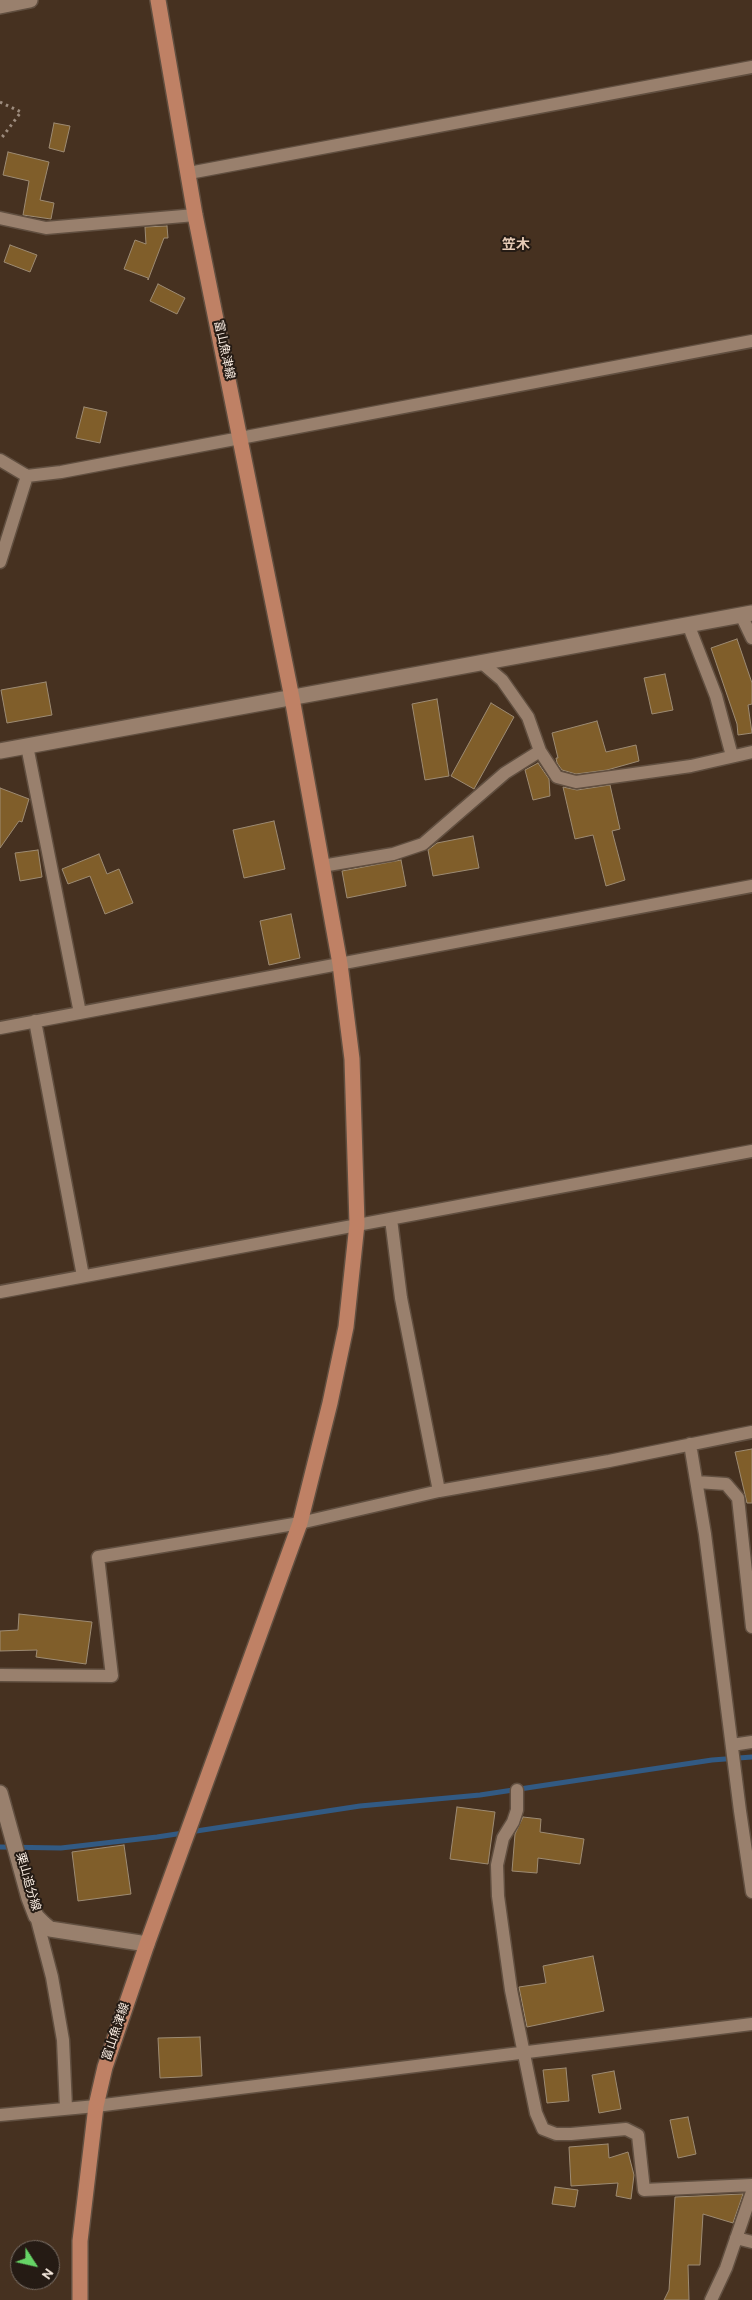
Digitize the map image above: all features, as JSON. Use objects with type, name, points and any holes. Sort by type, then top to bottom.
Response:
[{"type":"main road","name":"富山魚津線","points":[[80,2300],[80,2241],[96,2106],[106,2067],[147,1944],[300,1523],[330,1402],[346,1327],[357,1224],[352,1059],[340,964],[292,698],[195,215],[158,0]]},
{"type":"street","points":[[0,6],[30,0]]},
{"type":"street","points":[[189,173],[752,67]]},
{"type":"street","points":[[0,218],[46,228],[195,215]]},
{"type":"street","points":[[0,460],[27,476],[241,439],[752,341]]},
{"type":"street","points":[[0,562],[27,476]]},
{"type":"street","points":[[0,751],[746,614],[752,638]]},
{"type":"street","points":[[688,624],[716,696],[732,756]]},
{"type":"street","points":[[482,663],[502,680],[528,717],[540,751],[557,777],[576,782],[691,766],[752,752]]},
{"type":"street","points":[[27,746],[80,1013]]},
{"type":"street","points":[[322,866],[393,854],[423,844],[505,773],[540,751]]},
{"type":"street","points":[[0,1028],[752,886]]},
{"type":"street","points":[[35,1021],[83,1276]]},
{"type":"street","points":[[0,1292],[752,1151]]},
{"type":"street","points":[[391,1219],[401,1298],[439,1491]]},
{"type":"street","points":[[0,1675],[112,1676],[98,1557],[300,1523],[439,1491],[752,1432]]},
{"type":"street","points":[[690,1444],[697,1482],[752,1892]]},
{"type":"street","points":[[697,1482],[726,1484],[738,1498],[752,1627]]},
{"type":"street","points":[[732,1745],[752,1742]]},
{"type":"street","points":[[517,1790],[517,1810],[513,1822],[503,1838],[497,1873],[502,1940],[536,2113],[544,2130],[556,2134],[571,2134],[626,2129],[638,2135],[644,2190],[752,2185]]},
{"type":"street","name":"栗山追分線","points":[[0,1793],[36,1916],[50,1929],[147,1944]]},
{"type":"street","points":[[36,1916],[52,1977],[63,2040],[66,2108]]},
{"type":"street","points":[[0,2115],[96,2106],[752,2024]]},
{"type":"street","points":[[711,2300],[726,2268],[752,2192]]},
{"type":"street","points":[[736,2238],[752,2242]]},
{"type":"path","points":[[0,102],[20,112],[0,140]]},
{"type":"building","points":[[54,123],[70,126],[64,152],[49,148]]},
{"type":"building","points":[[8,152],[49,162],[40,200],[54,203],[51,219],[23,215],[29,181],[3,175]]},
{"type":"building","points":[[167,226],[168,238],[164,238],[148,280],[148,278],[124,269],[135,240],[146,244],[145,227]]},
{"type":"building","points":[[10,245],[37,255],[30,272],[4,262]]},
{"type":"building","points":[[158,284],[185,298],[177,314],[150,301]]},
{"type":"building","points":[[84,407],[107,412],[100,443],[76,438]]},
{"type":"building","points":[[737,639],[752,683],[752,704],[748,705],[752,733],[738,735],[737,724],[711,648]]},
{"type":"building","points":[[665,674],[673,710],[652,714],[644,678]]},
{"type":"building","points":[[46,682],[52,715],[7,723],[1,690]]},
{"type":"building","points":[[437,699],[449,776],[425,780],[412,704]]},
{"type":"building","points":[[491,703],[514,717],[474,789],[451,776]]},
{"type":"building","points":[[597,721],[606,752],[636,745],[639,761],[607,770],[576,774],[562,770],[557,763],[556,758],[558,758],[552,733]]},
{"type":"building","points":[[538,763],[549,779],[550,796],[533,800],[525,770]]},
{"type":"building","points":[[610,785],[620,829],[612,831],[625,880],[606,886],[593,835],[575,839],[563,787],[577,790]]},
{"type":"building","points":[[0,788],[29,799],[22,822],[19,821],[0,848]]},
{"type":"building","points":[[274,821],[285,869],[244,878],[233,830]]},
{"type":"building","points":[[473,836],[479,868],[433,876],[428,850],[437,843]]},
{"type":"building","points":[[38,850],[42,877],[20,881],[15,853]]},
{"type":"building","points":[[99,854],[107,874],[119,869],[133,903],[105,914],[90,876],[68,884],[62,869]]},
{"type":"building","points":[[401,860],[406,886],[347,898],[342,871]]},
{"type":"building","points":[[291,914],[300,958],[269,965],[260,921]]},
{"type":"building","points":[[752,1449],[752,1503],[747,1503],[735,1452]]},
{"type":"building","points":[[19,1614],[92,1622],[86,1664],[36,1657],[37,1650],[0,1651],[0,1631],[18,1630]]},
{"type":"building","points":[[457,1807],[495,1812],[488,1864],[450,1859]]},
{"type":"building","points":[[523,1817],[541,1819],[540,1832],[584,1839],[580,1864],[538,1858],[537,1873],[512,1871],[515,1834]]},
{"type":"building","points":[[124,1845],[131,1894],[78,1901],[72,1852]]},
{"type":"building","points":[[593,1956],[604,2011],[527,2027],[519,1987],[546,1983],[543,1966]]},
{"type":"building","points":[[200,2037],[202,2076],[160,2078],[158,2038]]},
{"type":"building","points":[[566,2068],[569,2101],[547,2103],[543,2070]]},
{"type":"building","points":[[614,2071],[621,2109],[599,2113],[592,2075]]},
{"type":"building","points":[[688,2117],[696,2154],[678,2158],[670,2120]]},
{"type":"building","points":[[608,2144],[609,2158],[628,2152],[634,2175],[631,2199],[616,2196],[618,2183],[571,2186],[569,2147]]},
{"type":"building","points":[[555,2187],[578,2190],[575,2207],[552,2204]]},
{"type":"building","points":[[743,2194],[733,2223],[703,2214],[700,2265],[688,2265],[689,2300],[664,2300],[669,2290],[675,2197]]},
{"type":"waterway","points":[[0,1847],[61,1848],[157,1837],[360,1806],[480,1795],[712,1760],[752,1757]]},
{"type":"district","name":"笠木","points":[[516,246]]}]
